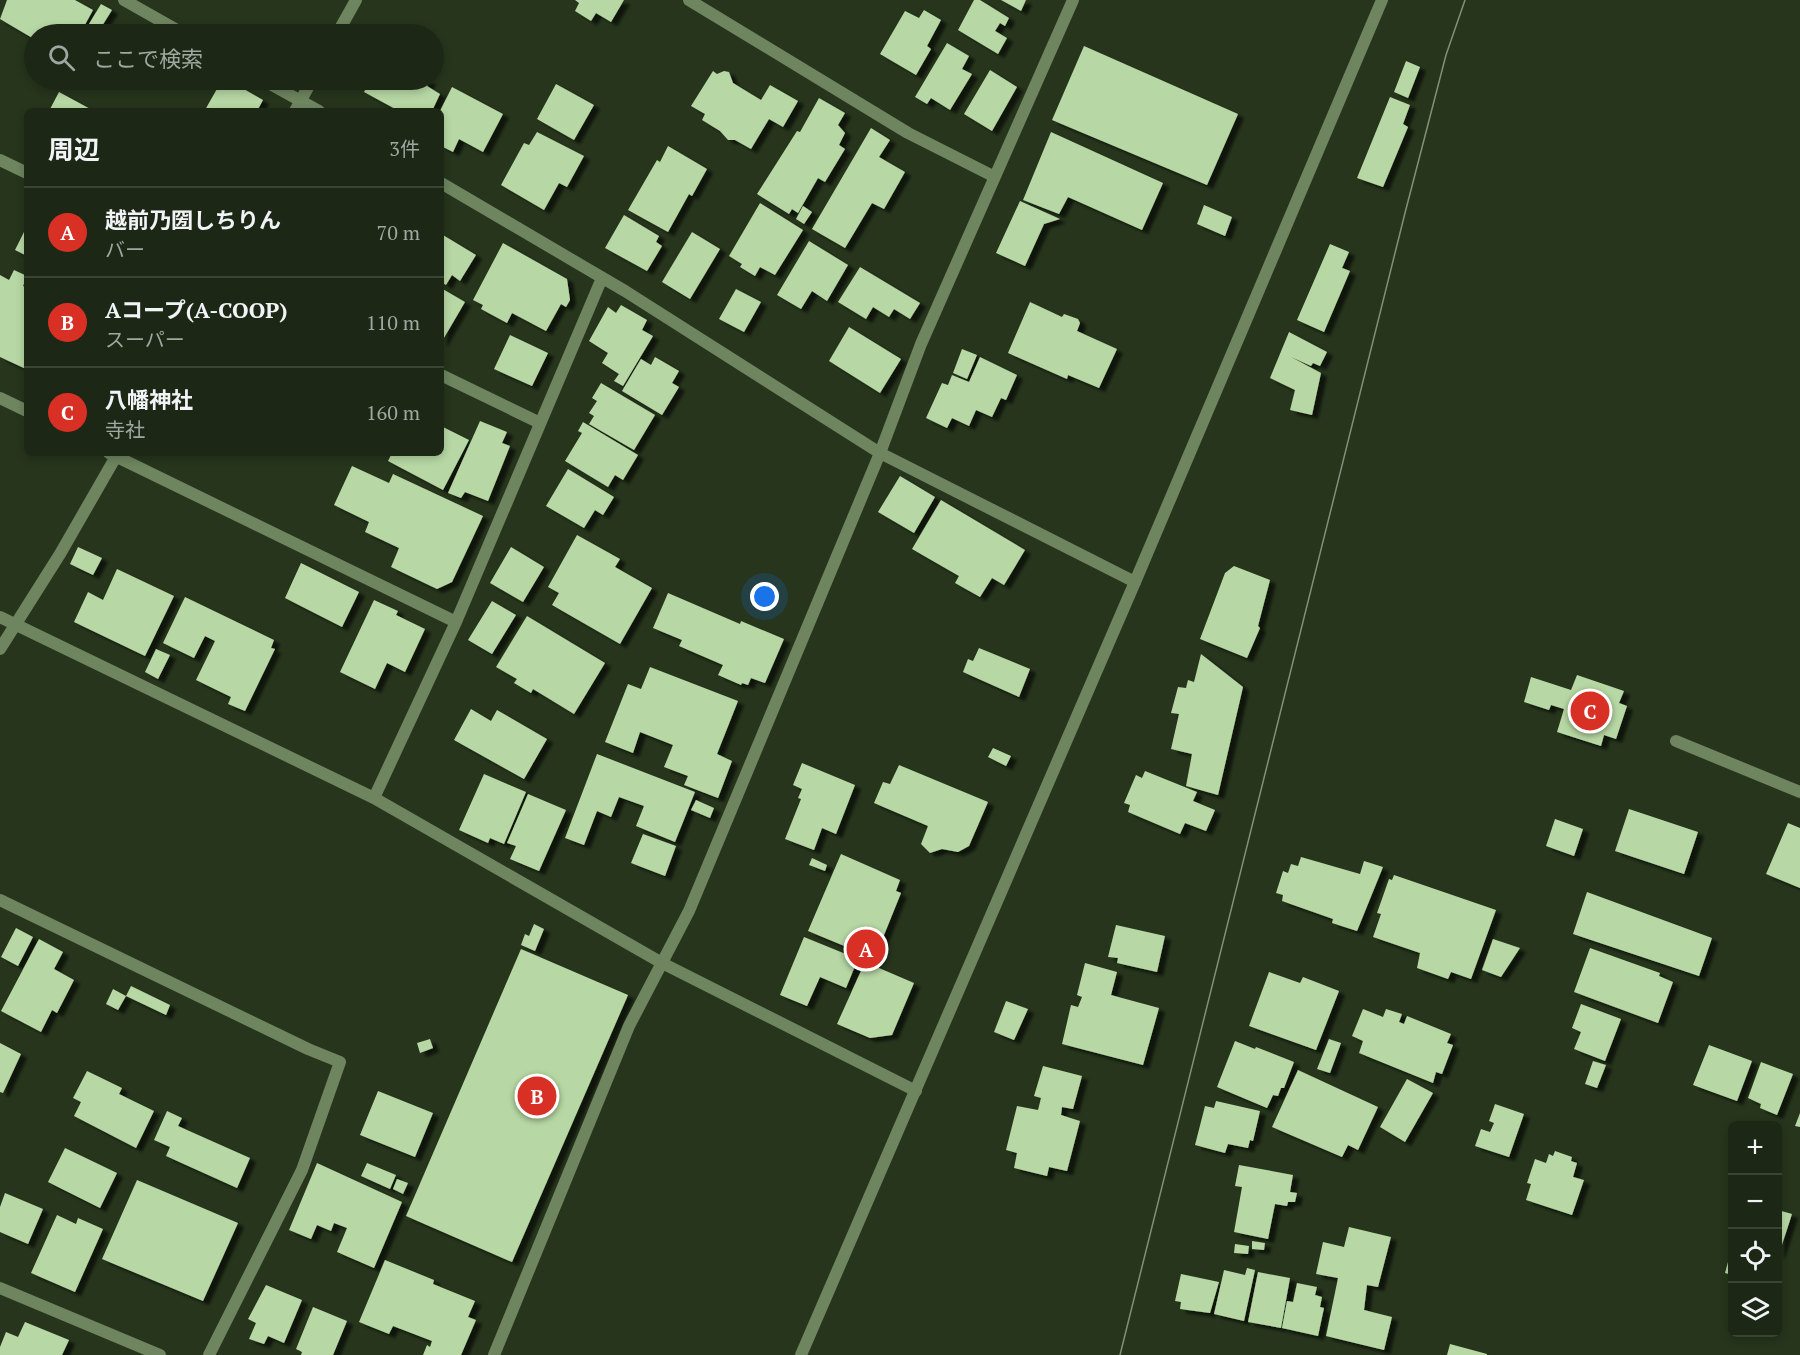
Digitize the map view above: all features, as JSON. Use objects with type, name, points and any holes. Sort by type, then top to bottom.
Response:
[{"type":"street","points":[[124,0],[166,24]]},
{"type":"street","points":[[343,24],[356,0]]},
{"type":"street","points":[[689,0],[908,133],[993,176]]},
{"type":"street","points":[[494,1355],[629,1026],[689,911],[880,453],[921,344],[993,176],[1073,0]]},
{"type":"street","points":[[801,1355],[1135,582],[1382,0]]},
{"type":"street","points":[[276,90],[298,106],[307,90]]},
{"type":"street","points":[[0,160],[24,172]]},
{"type":"street","points":[[444,185],[602,278],[880,453],[1135,582]]},
{"type":"street","points":[[374,798],[456,622],[602,278]]},
{"type":"street","points":[[444,376],[540,423]]},
{"type":"street","points":[[0,398],[24,410]]},
{"type":"street","points":[[0,649],[60,554],[114,456]]},
{"type":"street","points":[[119,456],[456,622]]},
{"type":"street","points":[[0,617],[374,798],[662,963],[915,1091]]},
{"type":"street","points":[[1676,741],[1800,792]]},
{"type":"street","points":[[0,900],[308,1049],[340,1062],[302,1170],[209,1355]]},
{"type":"street","points":[[0,1288],[160,1355]]},
{"type":"building","points":[[7,0],[75,0],[93,10],[85,24],[24,24],[24,33],[0,19]]},
{"type":"building","points":[[575,0],[624,0],[611,22],[596,13],[591,21],[575,11],[579,3]]},
{"type":"building","points":[[974,0],[980,0],[1009,18],[1005,26],[1000,23],[995,31],[1007,38],[998,54],[958,30]]},
{"type":"building","points":[[1001,0],[1026,0],[1021,11]]},
{"type":"building","points":[[101,4],[112,10],[103,24],[89,24]]},
{"type":"building","points":[[924,10],[941,20],[927,46],[931,49],[916,75],[880,54],[905,11],[919,18]]},
{"type":"building","points":[[947,43],[969,56],[962,69],[972,74],[950,110],[931,98],[927,104],[915,97]]},
{"type":"building","points":[[1084,46],[1238,114],[1207,185],[1052,120]]},
{"type":"building","points":[[1406,61],[1420,67],[1408,98],[1394,92]]},
{"type":"building","points":[[990,70],[1017,87],[992,131],[964,114]]},
{"type":"building","points":[[713,71],[717,74],[724,71],[729,72],[733,83],[761,100],[770,85],[798,101],[783,127],[769,119],[751,149],[735,140],[728,140],[720,131],[702,120],[705,114],[691,106]]},
{"type":"building","points":[[556,84],[594,105],[574,140],[537,119]]},
{"type":"building","points":[[452,87],[503,114],[483,152],[459,139],[453,152],[444,148],[444,108],[442,108]]},
{"type":"building","points":[[216,90],[246,90],[263,100],[259,108],[206,108]]},
{"type":"building","points":[[365,90],[434,90],[440,94],[433,108],[393,108],[364,92]]},
{"type":"building","points":[[59,92],[88,108],[51,108]]},
{"type":"building","points":[[1390,97],[1410,105],[1403,124],[1408,127],[1383,187],[1357,178]]},
{"type":"building","points":[[819,98],[845,113],[838,125],[845,133],[839,145],[845,149],[825,182],[818,178],[798,213],[792,209],[789,214],[757,194],[797,131],[800,132]]},
{"type":"building","points":[[871,128],[890,140],[879,157],[905,172],[884,209],[872,203],[845,248],[812,229]]},
{"type":"building","points":[[537,132],[584,156],[567,187],[559,183],[544,210],[501,185],[524,143],[529,145]]},
{"type":"building","points":[[1051,132],[1163,183],[1142,230],[1068,197],[1059,214],[1023,200]]},
{"type":"building","points":[[668,146],[707,169],[692,196],[689,194],[668,232],[628,210],[657,160],[660,162]]},
{"type":"building","points":[[1020,201],[1060,219],[1044,224],[1025,266],[996,253]]},
{"type":"building","points":[[760,203],[803,230],[775,275],[760,267],[755,276],[740,267],[742,264],[729,256]]},
{"type":"building","points":[[1204,205],[1232,217],[1225,236],[1197,224]]},
{"type":"building","points":[[803,206],[812,212],[804,224],[796,219]]},
{"type":"building","points":[[624,215],[659,236],[656,242],[662,246],[647,271],[605,248]]},
{"type":"building","points":[[24,232],[24,254],[15,250]]},
{"type":"building","points":[[692,232],[720,249],[690,299],[662,282]]},
{"type":"building","points":[[444,236],[476,255],[460,281],[452,275],[446,285],[444,284]]},
{"type":"building","points":[[809,241],[848,265],[827,301],[812,291],[801,309],[777,295]]},
{"type":"building","points":[[503,243],[567,279],[570,300],[566,307],[561,304],[546,331],[512,313],[507,323],[481,309],[483,305],[473,300]]},
{"type":"building","points":[[1330,244],[1349,252],[1342,268],[1350,271],[1324,332],[1297,320]]},
{"type":"building","points":[[860,267],[920,303],[910,319],[894,309],[889,317],[873,307],[866,319],[838,302]]},
{"type":"building","points":[[14,270],[24,275],[24,368],[0,357],[0,275],[9,280]]},
{"type":"building","points":[[736,289],[761,302],[744,332],[719,319]]},
{"type":"building","points":[[444,290],[465,302],[444,338]]},
{"type":"building","points":[[1030,302],[1062,317],[1064,314],[1078,319],[1080,323],[1077,331],[1117,349],[1099,388],[1068,375],[1067,379],[1008,353]]},
{"type":"building","points":[[621,305],[647,320],[642,330],[653,336],[623,386],[614,381],[619,374],[602,363],[608,353],[589,341],[608,307],[616,313]]},
{"type":"building","points":[[849,327],[901,359],[880,393],[829,361]]},
{"type":"building","points":[[1289,332],[1327,352],[1320,366],[1313,363],[1311,366],[1291,357],[1321,373],[1312,415],[1290,410],[1295,390],[1270,378]]},
{"type":"building","points":[[510,335],[548,353],[532,386],[494,369]]},
{"type":"building","points":[[962,349],[977,355],[967,379],[953,373]]},
{"type":"building","points":[[655,357],[679,371],[672,383],[679,387],[662,415],[622,391],[641,359],[651,365]]},
{"type":"building","points":[[980,357],[1017,375],[1006,400],[1001,398],[992,417],[976,410],[969,426],[952,418],[947,428],[926,418],[942,383],[948,385],[952,375],[969,382]]},
{"type":"building","points":[[601,383],[655,415],[634,450],[589,424],[594,416],[589,413],[597,401],[592,398]]},
{"type":"building","points":[[480,421],[507,432],[502,443],[510,446],[488,501],[465,492],[461,498],[448,493]]},
{"type":"building","points":[[583,422],[638,455],[623,480],[615,475],[608,487],[565,461],[582,433],[578,431]]},
{"type":"building","points":[[444,428],[469,440],[443,490],[388,461],[390,456],[444,456]]},
{"type":"building","points":[[352,466],[389,483],[393,474],[483,516],[452,582],[437,589],[391,567],[399,548],[365,532],[369,522],[334,505]]},
{"type":"building","points":[[568,469],[614,497],[603,515],[595,510],[584,528],[546,506]]},
{"type":"building","points":[[900,476],[935,497],[914,533],[878,512]]},
{"type":"building","points":[[941,500],[1025,550],[1004,585],[992,578],[980,597],[955,583],[959,576],[912,549]]},
{"type":"building","points":[[577,535],[620,559],[615,567],[652,588],[620,644],[552,605],[559,593],[548,587]]},
{"type":"building","points":[[78,547],[102,558],[93,575],[70,564]]},
{"type":"building","points":[[511,547],[544,567],[523,602],[490,583]]},
{"type":"building","points":[[301,563],[359,592],[342,627],[285,598]]},
{"type":"building","points":[[1234,566],[1270,580],[1258,626],[1260,628],[1247,658],[1200,639],[1225,573]]},
{"type":"building","points":[[117,569],[174,596],[145,656],[74,622],[88,592],[103,600]]},
{"type":"building","points":[[668,593],[740,624],[741,621],[784,639],[765,683],[751,678],[748,685],[742,683],[741,685],[718,675],[723,665],[679,646],[682,640],[653,628]]},
{"type":"building","points":[[185,597],[274,640],[271,648],[275,649],[245,711],[228,704],[231,697],[196,680],[215,641],[205,636],[194,658],[163,643]]},
{"type":"building","points":[[374,600],[398,611],[396,615],[425,629],[405,672],[387,663],[375,689],[340,672]]},
{"type":"building","points":[[492,601],[516,615],[492,654],[468,640]]},
{"type":"building","points":[[527,616],[605,663],[574,714],[533,689],[531,693],[514,683],[517,679],[496,667]]},
{"type":"building","points":[[979,648],[1030,669],[1019,697],[963,672],[968,659],[973,661]]},
{"type":"building","points":[[156,649],[170,655],[158,679],[145,672]]},
{"type":"building","points":[[1201,654],[1243,687],[1218,795],[1186,786],[1192,754],[1171,749],[1179,714],[1171,713],[1178,687],[1186,688],[1188,680],[1194,682]]},
{"type":"building","points":[[650,667],[738,701],[717,754],[732,761],[718,798],[684,785],[688,776],[664,767],[673,745],[640,732],[633,753],[605,742],[628,684],[641,689]]},
{"type":"building","points":[[1577,675],[1624,691],[1619,703],[1627,706],[1616,739],[1604,735],[1601,746],[1557,732],[1564,709],[1551,705],[1549,710],[1524,702],[1531,677],[1571,690]]},
{"type":"building","points":[[471,709],[491,721],[497,710],[547,739],[524,779],[454,740]]},
{"type":"building","points":[[993,748],[1011,756],[1006,766],[988,757]]},
{"type":"building","points":[[597,754],[695,792],[675,842],[636,826],[644,806],[619,797],[611,817],[597,811],[584,845],[565,838]]},
{"type":"building","points":[[802,763],[855,785],[836,834],[822,828],[814,850],[785,839],[801,799],[798,798],[802,789],[793,785]]},
{"type":"building","points":[[899,765],[988,802],[969,846],[958,852],[942,849],[930,853],[921,844],[928,826],[874,803],[883,782],[890,784]]},
{"type":"building","points":[[1145,771],[1197,792],[1193,801],[1215,810],[1206,831],[1185,823],[1180,834],[1128,812],[1130,805],[1124,803],[1136,775],[1142,778]]},
{"type":"building","points":[[484,774],[526,792],[504,844],[490,838],[488,843],[459,830]]},
{"type":"building","points":[[528,794],[566,810],[539,871],[510,859],[516,846],[507,843]]},
{"type":"building","points":[[696,800],[714,808],[710,818],[691,810]]},
{"type":"building","points":[[1629,809],[1698,832],[1684,874],[1615,851]]},
{"type":"building","points":[[1555,819],[1583,829],[1574,856],[1546,846]]},
{"type":"building","points":[[1788,823],[1800,828],[1800,888],[1766,874]]},
{"type":"building","points":[[643,834],[676,846],[665,876],[631,863]]},
{"type":"building","points":[[841,854],[900,880],[896,891],[901,893],[880,945],[871,941],[866,955],[808,931]]},
{"type":"building","points":[[1301,857],[1360,874],[1364,861],[1383,867],[1357,931],[1332,923],[1333,919],[1282,901],[1283,895],[1276,893],[1283,871],[1288,873],[1291,864],[1298,866]]},
{"type":"building","points":[[812,858],[827,865],[825,871],[809,865]]},
{"type":"building","points":[[1394,875],[1496,910],[1471,979],[1451,972],[1448,979],[1417,968],[1420,953],[1373,937],[1381,914],[1377,913],[1389,879],[1392,880]]},
{"type":"building","points":[[1587,892],[1712,938],[1699,976],[1573,934]]},
{"type":"building","points":[[534,924],[544,929],[535,951],[521,945],[525,934],[529,936]]},
{"type":"building","points":[[1116,925],[1165,936],[1157,972],[1117,963],[1118,958],[1108,957]]},
{"type":"building","points":[[16,928],[33,937],[18,966],[1,957]]},
{"type":"building","points":[[804,937],[858,959],[846,988],[820,977],[807,1006],[780,995]]},
{"type":"building","points":[[39,939],[63,952],[54,969],[74,980],[57,1013],[52,1010],[41,1032],[1,1011]]},
{"type":"building","points":[[1493,939],[1520,948],[1501,977],[1482,970]]},
{"type":"building","points":[[1590,948],[1660,973],[1659,976],[1673,982],[1658,1023],[1574,992]]},
{"type":"building","points":[[521,949],[628,995],[512,1262],[406,1216]]},
{"type":"building","points":[[865,962],[914,983],[892,1035],[870,1038],[837,1024]]},
{"type":"building","points":[[1085,963],[1117,972],[1111,995],[1159,1008],[1143,1065],[1062,1044],[1071,1005],[1078,1007],[1082,997],[1077,995]]},
{"type":"building","points":[[1269,972],[1300,983],[1303,977],[1339,991],[1316,1050],[1249,1026]]},
{"type":"building","points":[[131,986],[170,1005],[166,1015],[126,996]]},
{"type":"building","points":[[113,989],[126,996],[118,1010],[106,1004]]},
{"type":"building","points":[[1006,1001],[1028,1009],[1014,1040],[994,1032]]},
{"type":"building","points":[[1581,1004],[1621,1019],[1605,1061],[1574,1049],[1581,1032],[1572,1028]]},
{"type":"building","points":[[1363,1009],[1383,1017],[1386,1009],[1402,1014],[1399,1022],[1404,1024],[1407,1016],[1451,1034],[1447,1043],[1453,1045],[1442,1074],[1436,1072],[1433,1083],[1359,1053],[1363,1041],[1352,1036]]},
{"type":"building","points":[[430,1039],[433,1048],[420,1053],[417,1043]]},
{"type":"building","points":[[1329,1039],[1341,1043],[1330,1073],[1317,1069]]},
{"type":"building","points":[[1235,1041],[1294,1062],[1284,1088],[1281,1088],[1278,1096],[1273,1095],[1267,1108],[1217,1087]]},
{"type":"building","points":[[0,1043],[21,1054],[3,1093],[0,1092]]},
{"type":"building","points":[[1709,1045],[1752,1061],[1737,1101],[1693,1085]]},
{"type":"building","points":[[1593,1061],[1606,1065],[1597,1088],[1585,1084]]},
{"type":"building","points":[[1761,1062],[1793,1074],[1777,1115],[1760,1108],[1761,1104],[1748,1098]]},
{"type":"building","points":[[1043,1066],[1082,1076],[1073,1109],[1062,1107],[1061,1115],[1080,1121],[1067,1171],[1049,1167],[1047,1176],[1014,1168],[1017,1153],[1006,1150],[1017,1106],[1038,1110],[1041,1098],[1034,1096]]},
{"type":"building","points":[[1298,1070],[1378,1107],[1358,1150],[1348,1145],[1342,1157],[1272,1127]]},
{"type":"building","points":[[87,1071],[122,1088],[119,1094],[154,1111],[136,1148],[74,1116],[81,1102],[73,1098]]},
{"type":"building","points":[[1407,1079],[1433,1093],[1405,1142],[1380,1127]]},
{"type":"building","points":[[378,1091],[433,1113],[415,1157],[360,1135]]},
{"type":"building","points":[[1216,1101],[1260,1111],[1253,1141],[1250,1140],[1248,1148],[1228,1144],[1225,1153],[1195,1145],[1205,1106],[1214,1108]]},
{"type":"building","points":[[1495,1104],[1524,1114],[1509,1157],[1475,1146],[1481,1129],[1490,1132],[1494,1123],[1489,1121]]},
{"type":"building","points":[[167,1111],[182,1118],[178,1126],[250,1158],[237,1188],[166,1156],[170,1147],[154,1140]]},
{"type":"building","points":[[1800,1113],[1800,1127],[1795,1126]]},
{"type":"building","points":[[65,1148],[117,1173],[100,1208],[48,1182]]},
{"type":"building","points":[[1555,1151],[1572,1157],[1571,1161],[1577,1163],[1573,1177],[1584,1180],[1572,1215],[1526,1200],[1531,1184],[1527,1183],[1535,1159],[1546,1163],[1549,1154],[1553,1156]]},
{"type":"building","points":[[317,1163],[402,1202],[374,1268],[337,1252],[347,1228],[334,1223],[331,1231],[317,1225],[311,1239],[289,1230]]},
{"type":"building","points":[[367,1163],[396,1175],[390,1189],[361,1176]]},
{"type":"building","points":[[1239,1165],[1293,1175],[1290,1192],[1297,1193],[1295,1202],[1288,1202],[1287,1206],[1275,1204],[1268,1239],[1234,1232],[1242,1187],[1235,1186]]},
{"type":"building","points":[[397,1179],[408,1183],[403,1194],[393,1189]]},
{"type":"building","points":[[137,1180],[238,1223],[203,1301],[102,1259]]},
{"type":"building","points":[[5,1193],[43,1209],[28,1244],[0,1232],[0,1207]]},
{"type":"building","points":[[1782,1211],[1792,1214],[1782,1245]]},
{"type":"building","points":[[57,1215],[76,1224],[78,1218],[103,1229],[75,1292],[31,1273]]},
{"type":"building","points":[[1349,1227],[1391,1237],[1378,1287],[1367,1285],[1364,1310],[1392,1317],[1384,1350],[1326,1336],[1338,1278],[1316,1274],[1323,1242],[1344,1247]]},
{"type":"building","points":[[1252,1241],[1265,1243],[1264,1250],[1252,1249]]},
{"type":"building","points":[[1235,1244],[1249,1246],[1248,1254],[1234,1253]]},
{"type":"building","points":[[385,1260],[434,1280],[433,1284],[475,1301],[468,1317],[476,1320],[461,1355],[423,1355],[427,1345],[430,1347],[432,1341],[393,1326],[389,1334],[359,1322]]},
{"type":"building","points":[[1247,1268],[1255,1270],[1244,1321],[1214,1314],[1224,1270],[1245,1275]]},
{"type":"building","points":[[1258,1272],[1290,1278],[1281,1328],[1248,1322]]},
{"type":"building","points":[[1181,1274],[1219,1282],[1210,1313],[1180,1309],[1181,1302],[1175,1301]]},
{"type":"building","points":[[1297,1283],[1317,1287],[1315,1295],[1322,1297],[1320,1307],[1324,1308],[1318,1336],[1282,1328],[1287,1301],[1293,1302]]},
{"type":"building","points":[[266,1285],[302,1300],[284,1343],[268,1336],[264,1344],[249,1339],[256,1323],[248,1319]]},
{"type":"building","points":[[313,1307],[347,1321],[333,1355],[301,1355],[302,1352],[296,1349]]},
{"type":"building","points":[[25,1322],[69,1340],[62,1355],[0,1355],[0,1347],[6,1332],[18,1337]]},
{"type":"building","points":[[1450,1344],[1487,1354],[1487,1355],[1447,1355]]},
{"type":"tram line","points":[[1120,1355],[1405,213],[1446,55],[1465,0]]},
{"type":"place","name":"八幡神社","points":[[1590,711]]},
{"type":"place","name":"越前乃圀しちりん","points":[[866,949]]},
{"type":"place","name":"Aコープ(A-COOP)","points":[[537,1096]]}]
